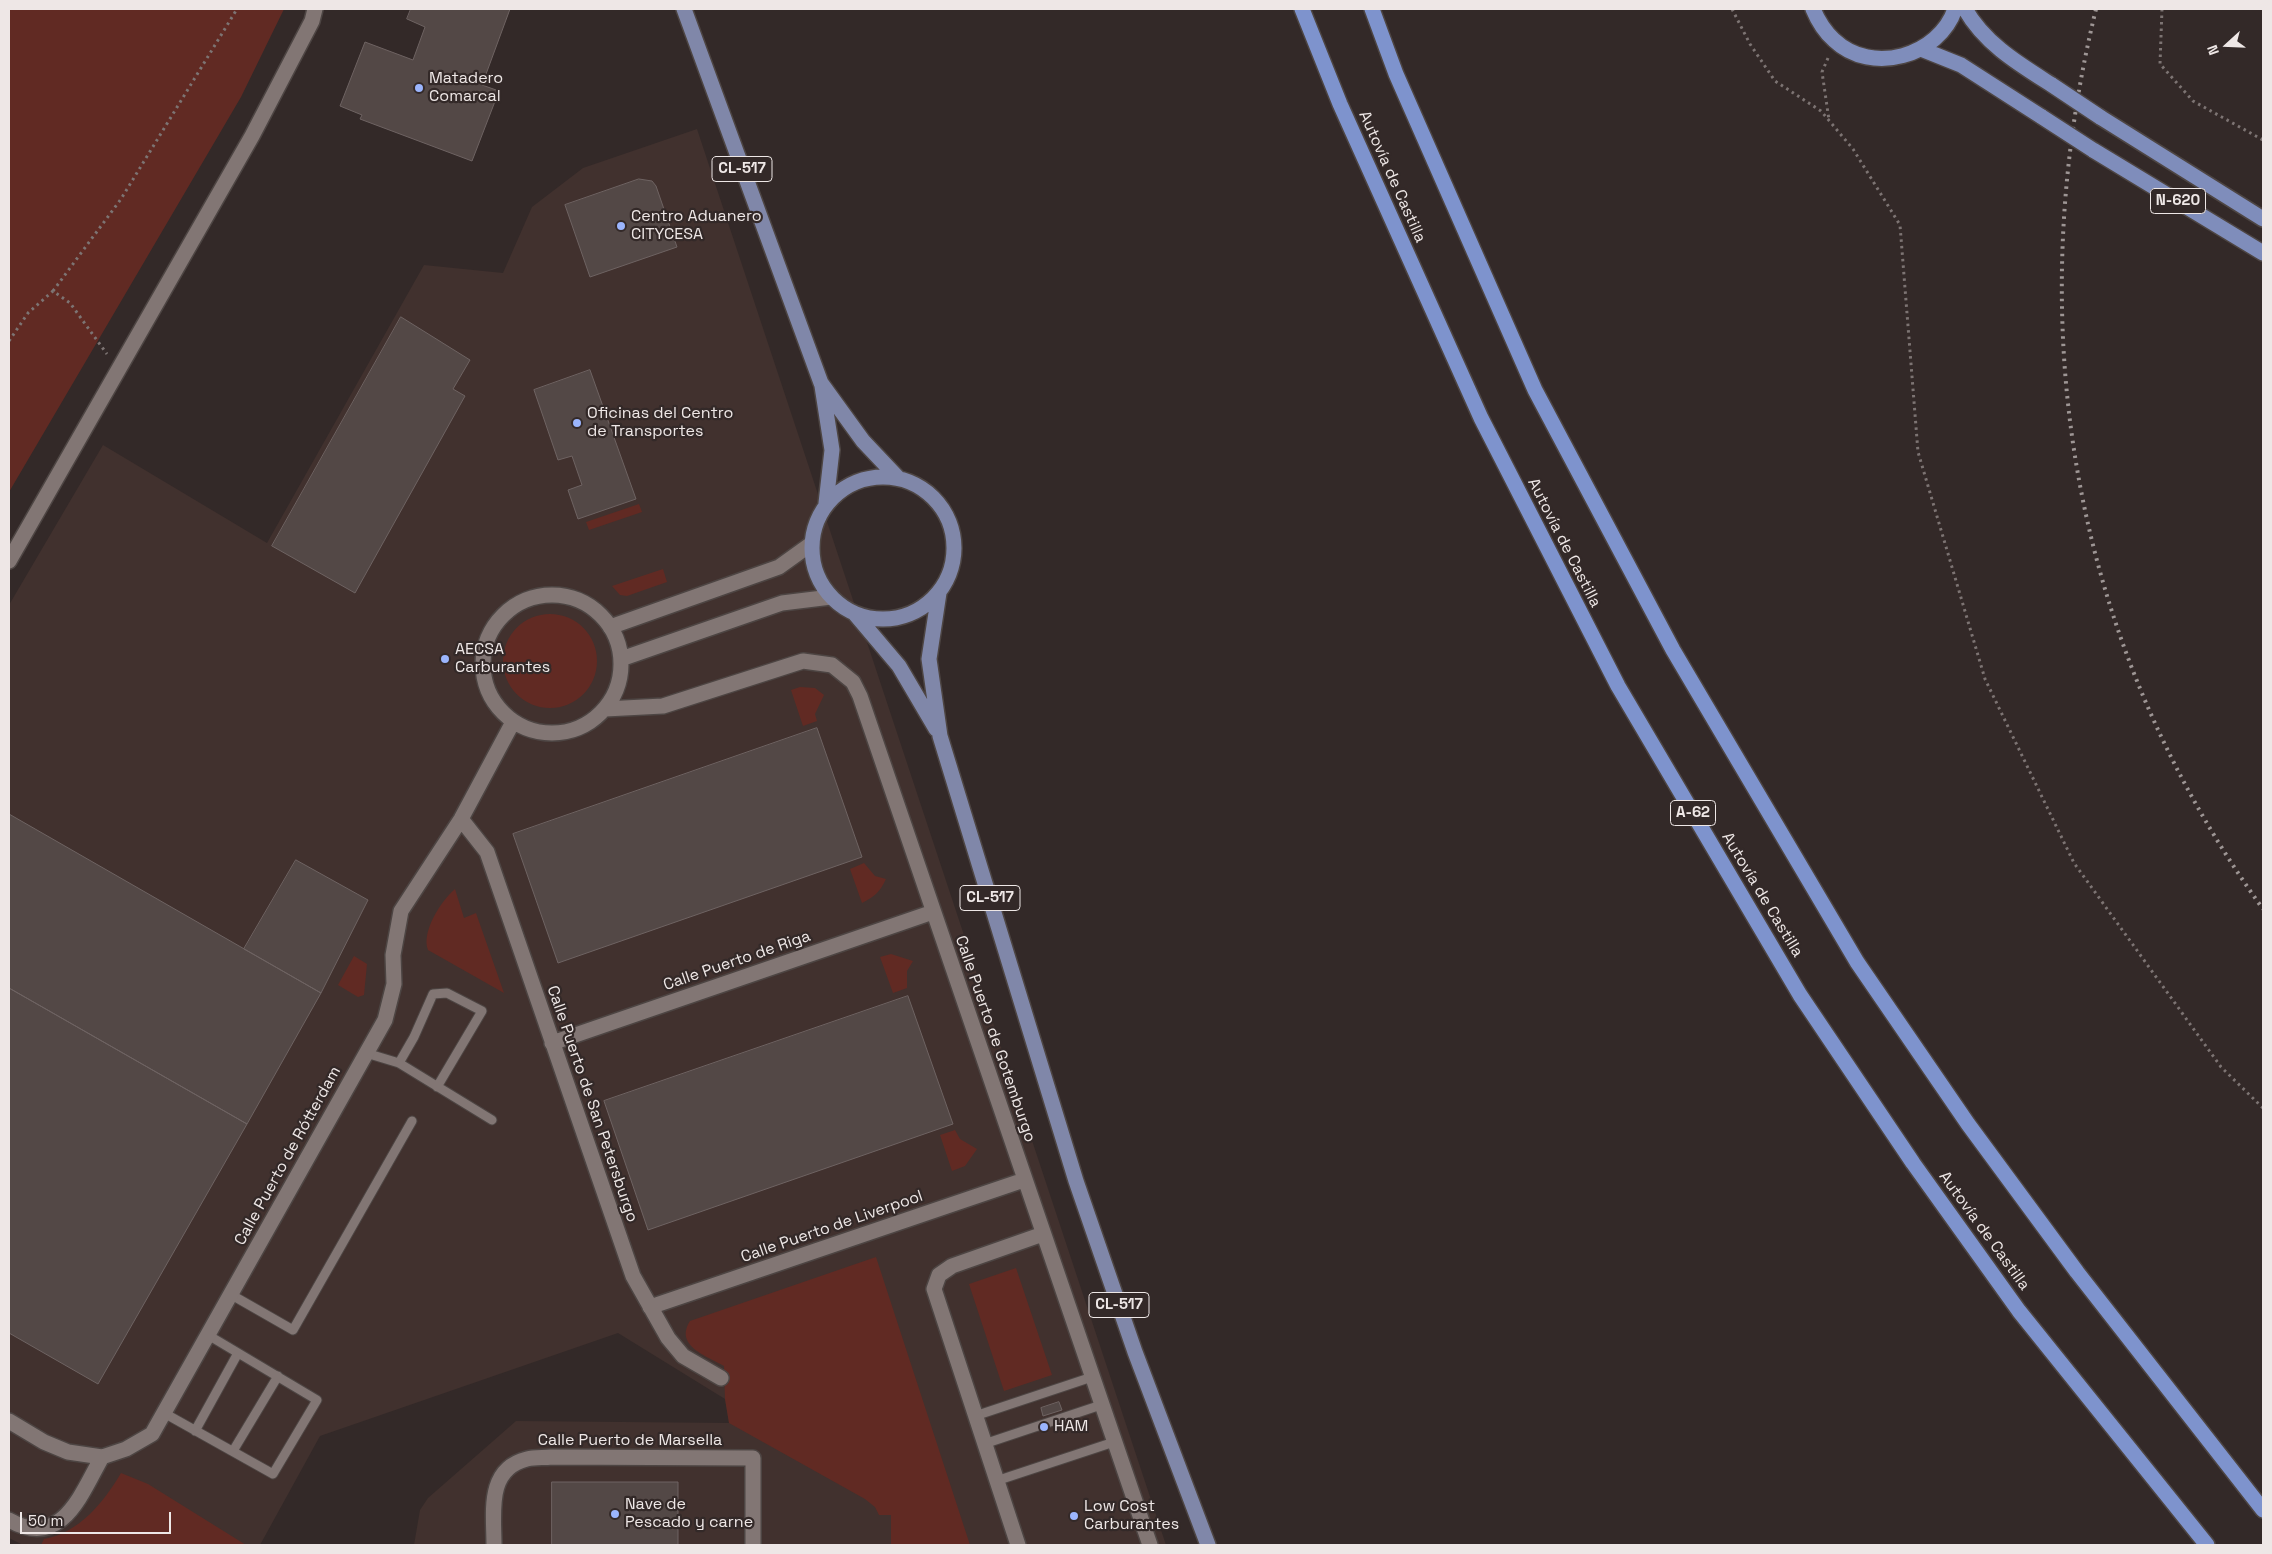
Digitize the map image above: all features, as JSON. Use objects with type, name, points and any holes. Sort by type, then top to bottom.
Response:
[{"type":"highway","name":"Autovía de Castilla","points":[[1302,9],[1340,104],[1481,418],[1623,695],[1800,994],[1913,1163],[2019,1311],[2208,1545]]},
{"type":"highway","points":[[1372,9],[1396,74],[1535,390],[1673,650],[1858,962],[1968,1124],[2077,1272],[2263,1510]]},
{"type":"highway","points":[[1813,9],[1820,25],[1835,42],[1855,54],[1877,59],[1900,57],[1921,50],[1939,36],[1952,18],[1955,9]]},
{"type":"highway","name":"N-620","points":[[1965,9],[1981,33],[2002,52],[2100,117],[2263,219]]},
{"type":"highway","name":"N-620","points":[[1921,50],[1961,65],[2093,150],[2263,253]]},
{"type":"main road","name":"CL-517","points":[[684,9],[821,383],[832,450],[826,503],[816,522],[811,544],[815,572],[831,598],[855,614],[899,666],[940,736]]},
{"type":"main road","name":"CL-517","points":[[821,383],[863,441],[898,478]]},
{"type":"main road","name":"CL-517","points":[[826,503],[846,486],[871,477],[898,478],[924,489],[944,511],[954,538],[952,567],[939,593],[929,659],[940,736],[1076,1181],[1135,1352],[1208,1545]]},
{"type":"main road","name":"CL-517","points":[[855,614],[885,620],[908,615],[915,613],[939,593]]},
{"type":"street","points":[[9,561],[252,136],[312,21],[315,9]]},
{"type":"street","points":[[610,627],[779,567],[811,544]]},
{"type":"street","points":[[546,595],[571,598],[593,609],[610,627],[617,642],[620,659],[620,677],[614,694],[605,709],[585,725],[561,733],[536,732],[513,722],[497,707],[485,685],[482,660],[488,636],[502,616],[522,601],[546,595]]},
{"type":"street","points":[[620,659],[782,603],[831,598]]},
{"type":"street","name":"Calle Puerto de Gotemburgo","points":[[605,709],[663,706],[804,661],[832,665],[853,682],[860,696],[1150,1545]]},
{"type":"street","name":"Calle Puerto de Rótterdam","points":[[102,1457],[126,1449],[152,1434],[385,1020],[394,984],[393,955],[401,911],[461,819],[513,722]]},
{"type":"street","name":"Calle Puerto de San Petersburgo","points":[[461,819],[487,852],[632,1276],[668,1338],[684,1356],[721,1378]]},
{"type":"street","name":"Calle Puerto de Riga","points":[[552,1043],[933,912]]},
{"type":"street","name":"Calle Puerto de Liverpool","points":[[650,1307],[1024,1180]]},
{"type":"street","points":[[1018,1545],[934,1289],[939,1275],[952,1266],[1043,1234]]},
{"type":"street","points":[[9,1421],[44,1442],[68,1452],[102,1457],[76,1503],[67,1516],[58,1523],[48,1527],[31,1529],[9,1520]]},
{"type":"street","name":"Calle Puerto de Marsella","points":[[494,1545],[494,1491],[508,1468],[527,1459],[551,1457],[753,1458],[753,1545]]},
{"type":"lane","points":[[399,1064],[414,1037],[433,994],[447,993],[482,1010],[437,1087]]},
{"type":"lane","points":[[366,1053],[399,1064],[492,1120]]},
{"type":"lane","points":[[230,1294],[293,1330],[412,1121]]},
{"type":"lane","points":[[164,1413],[273,1474],[317,1400],[208,1335]]},
{"type":"lane","points":[[196,1431],[238,1353]]},
{"type":"lane","points":[[233,1451],[278,1376]]},
{"type":"lane","points":[[975,1416],[1092,1377]]},
{"type":"lane","points":[[984,1444],[1102,1405]]},
{"type":"lane","points":[[996,1481],[1114,1442]]},
{"type":"path","points":[[9,342],[28,313],[53,291],[121,199],[237,9]]},
{"type":"path","points":[[1732,9],[1750,44],[1775,80],[1821,111],[1829,120],[1853,149],[1900,225],[1918,452],[1985,679],[2074,863],[2222,1067],[2263,1108]]},
{"type":"path","points":[[2162,9],[2160,64],[2193,101],[2263,140]]},
{"type":"path","points":[[1829,120],[1822,72],[1835,42]]},
{"type":"path","points":[[53,291],[70,303],[106,353],[121,364]]},
{"type":"shaded area","points":[[9,9],[284,9],[241,97],[9,492]]},
{"type":"shaded area","points":[[697,129],[1166,1545],[414,1545],[420,1510],[428,1498],[516,1421],[729,1423],[725,1399],[618,1333],[320,1436],[260,1545],[23,1545],[9,1538],[9,605],[103,445],[267,543],[424,265],[503,273],[532,207],[583,168]]},
{"type":"shaded area","points":[[639,504],[642,512],[589,530],[586,522]]},
{"type":"shaded area","points":[[663,569],[667,582],[627,596],[620,595],[612,586]]},
{"type":"shaded area","points":[[550,614],[568,617],[583,628],[594,643],[597,661],[594,679],[583,694],[568,705],[550,708],[532,705],[517,694],[506,679],[503,661],[506,643],[517,628],[532,617]]},
{"type":"shaded area","points":[[800,687],[815,688],[824,695],[815,714],[817,721],[803,726],[791,690]]},
{"type":"shaded area","points":[[864,863],[875,876],[886,879],[876,894],[862,903],[850,869]]},
{"type":"shaded area","points":[[455,889],[464,918],[476,913],[504,993],[428,950],[427,935],[430,926],[438,909]]},
{"type":"shaded area","points":[[891,954],[913,961],[907,971],[907,988],[893,993],[880,957]]},
{"type":"shaded area","points":[[354,956],[367,964],[364,995],[358,997],[338,985]]},
{"type":"shaded area","points":[[955,1130],[960,1139],[977,1149],[965,1166],[952,1171],[940,1135]]},
{"type":"shaded area","points":[[876,1257],[970,1545],[891,1545],[891,1515],[879,1515],[875,1507],[865,1499],[729,1423],[725,1399],[724,1366],[695,1349],[689,1344],[686,1337],[686,1330],[690,1321]]},
{"type":"shaded area","points":[[1016,1268],[1052,1375],[1004,1391],[969,1284]]},
{"type":"shaded area","points":[[121,1473],[148,1484],[246,1545],[41,1545],[44,1539],[57,1536],[89,1515],[107,1495]]},
{"type":"building","name":"Matadero Comarcal","points":[[411,9],[510,9],[482,85],[499,91],[472,161],[360,119],[362,115],[340,106],[365,42],[413,60],[425,27],[407,19]]},
{"type":"building","name":"Centro Aduanero CITYCESA","points":[[639,179],[652,181],[656,186],[677,247],[590,277],[565,205]]},
{"type":"building","points":[[401,317],[470,360],[453,389],[465,396],[355,593],[272,546]]},
{"type":"building","name":"Oficinas del Centro de Transportes","points":[[590,370],[636,499],[578,519],[568,490],[582,485],[572,456],[558,460],[534,390]]},
{"type":"building","points":[[817,728],[862,857],[558,963],[513,834]]},
{"type":"building","points":[[9,814],[321,993],[247,1124],[9,988]]},
{"type":"building","points":[[296,860],[368,900],[321,993],[244,949]]},
{"type":"building","points":[[9,988],[247,1124],[98,1384],[9,1333]]},
{"type":"building","points":[[908,996],[953,1124],[648,1230],[604,1101]]},
{"type":"building","points":[[1059,1402],[1062,1410],[1043,1416],[1041,1408]]},
{"type":"building","name":"Nave de Pescado y carne","points":[[552,1482],[678,1482],[678,1545],[552,1545]]},
{"type":"railway","points":[[2096,9],[2073,127],[2063,246],[2064,362],[2079,478],[2105,591],[2145,701],[2198,807],[2263,909]]},
{"type":"place","name":"Matadero Comarcal","points":[[419,88]]},
{"type":"place","name":"Centro Aduanero CITYCESA","points":[[621,226]]},
{"type":"place","name":"Oficinas del Centro de Transportes","points":[[577,423]]},
{"type":"place","name":"AECSA Carburantes","points":[[445,659]]},
{"type":"place","name":"HAM","points":[[1044,1427]]},
{"type":"place","name":"Nave de Pescado y carne","points":[[615,1514]]},
{"type":"place","name":"Low Cost Carburantes","points":[[1074,1516]]}]
